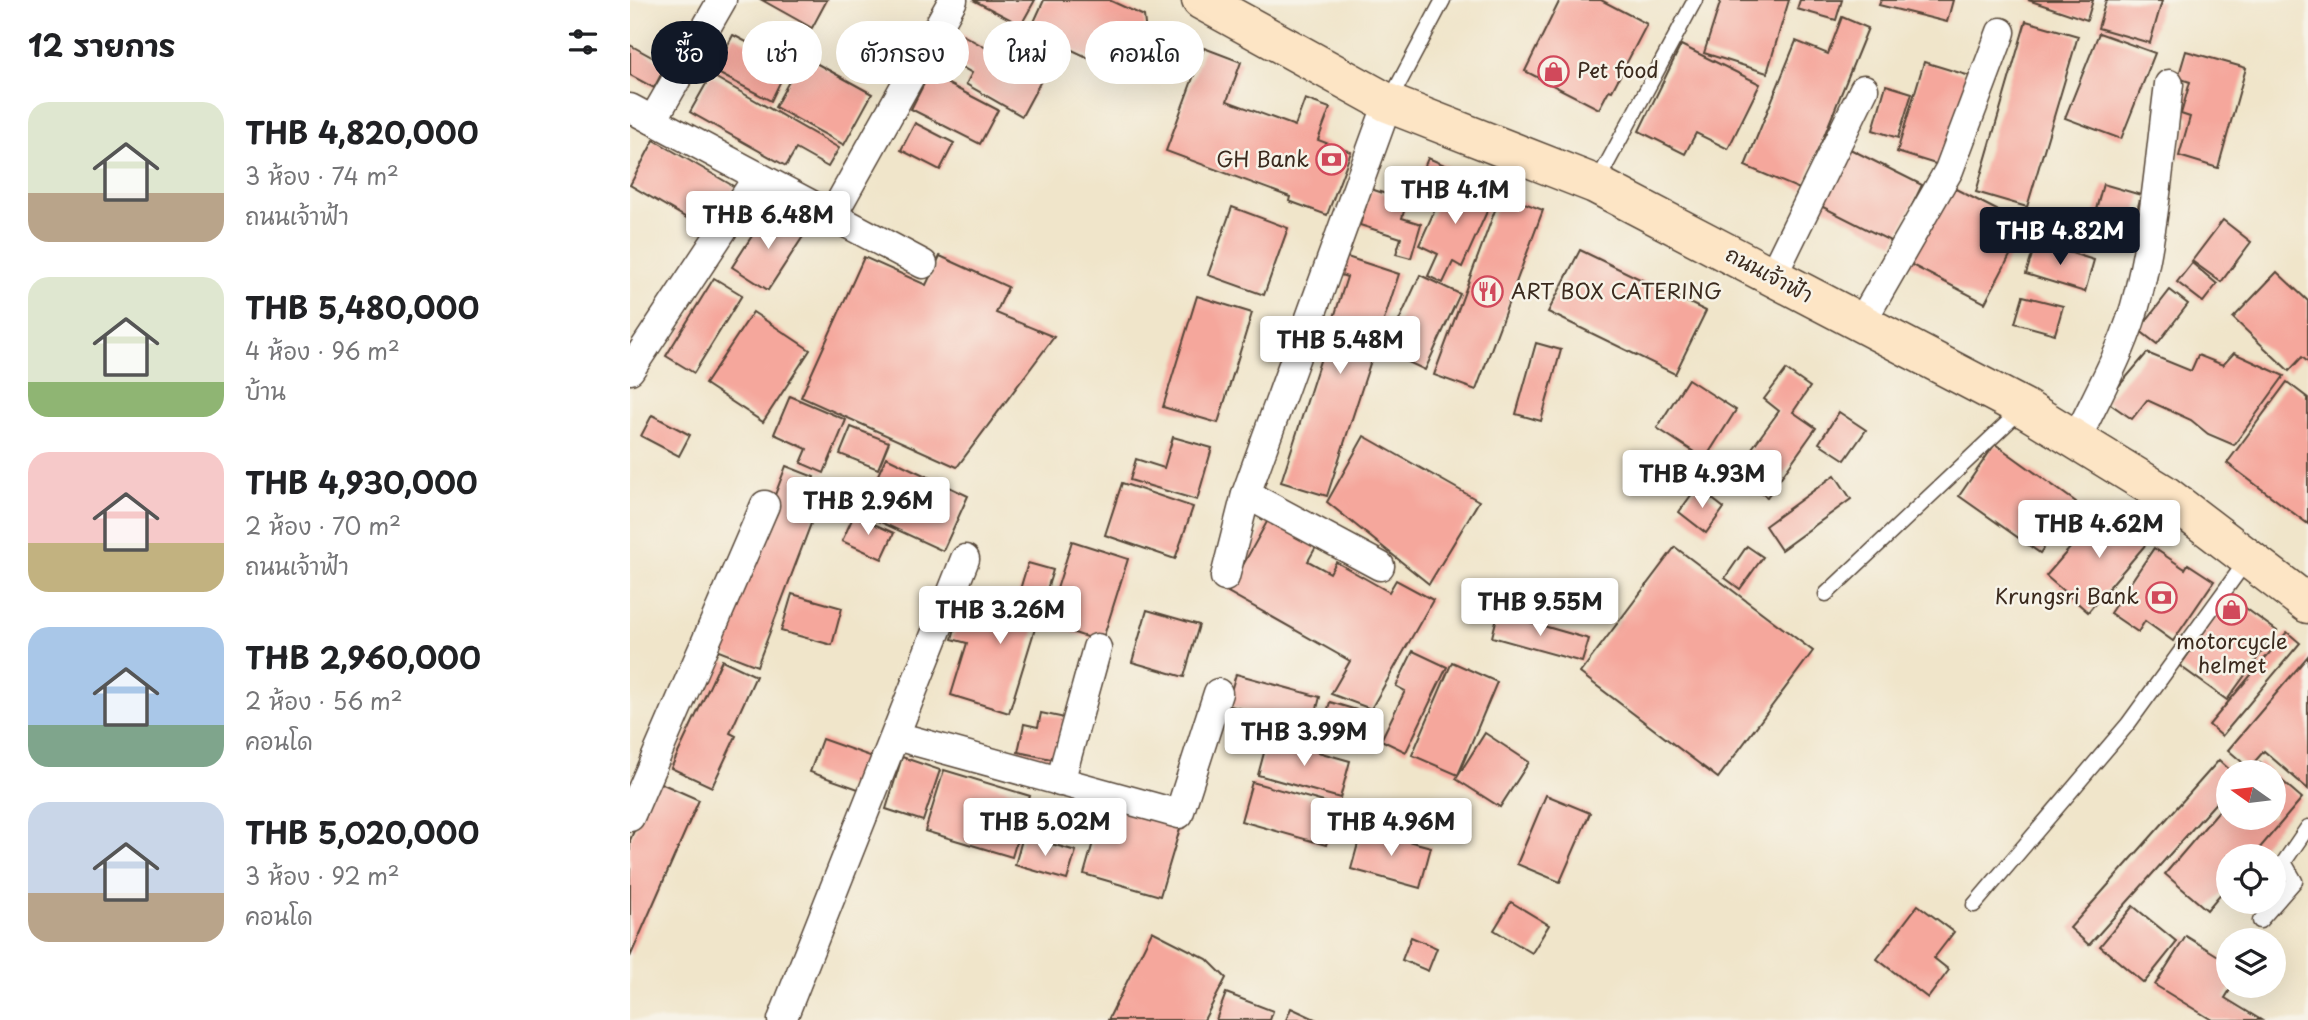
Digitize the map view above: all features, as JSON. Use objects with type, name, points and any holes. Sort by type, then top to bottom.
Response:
[{"type":"main road","name":"ถนนเจ้าฟ้า","points":[[1201,0],[1388,103],[1595,184],[2024,408],[2077,438],[2164,494],[2308,604]]},
{"type":"street","points":[[722,0],[642,114],[831,218],[923,264]]},
{"type":"street","points":[[831,218],[953,0]]},
{"type":"street","points":[[1861,323],[1949,170],[2001,32]]},
{"type":"street","points":[[2077,438],[2122,342],[2138,297],[2149,239],[2169,84]]},
{"type":"street","points":[[1772,277],[1864,89]]},
{"type":"street","points":[[1225,577],[1246,494],[1388,103]]},
{"type":"street","points":[[630,370],[757,178]]},
{"type":"street","points":[[1246,494],[1380,566]]},
{"type":"street","points":[[630,817],[765,505]]},
{"type":"street","points":[[782,1020],[965,559]]},
{"type":"street","points":[[1060,782],[1097,648]]},
{"type":"street","points":[[896,736],[1179,814],[1218,692]]},
{"type":"lane","points":[[1388,103],[1443,0]]},
{"type":"lane","points":[[1595,184],[1695,0]]},
{"type":"lane","points":[[1826,594],[2024,408]]},
{"type":"lane","points":[[1974,905],[2127,724],[2249,558]]},
{"type":"lane","points":[[2260,921],[2295,881],[2284,862],[2308,827]]},
{"type":"building","points":[[762,0],[827,0],[816,21],[800,21]]},
{"type":"building","points":[[973,0],[1035,0],[1023,21],[1013,21]]},
{"type":"building","points":[[1044,0],[1109,0],[1144,16],[1145,21],[1085,21],[1085,56],[1071,49],[1071,21],[1034,21]]},
{"type":"building","points":[[1560,0],[1601,0],[1647,24],[1612,91],[1609,90],[1599,109],[1525,71]]},
{"type":"building","points":[[1721,0],[1789,0],[1767,73],[1704,53]]},
{"type":"building","points":[[1800,0],[1842,0],[1836,20],[1797,9]]},
{"type":"building","points":[[1881,0],[1953,0],[1947,22],[1879,5]]},
{"type":"building","points":[[2028,0],[2093,0],[2087,20]]},
{"type":"building","points":[[2106,0],[2162,1],[2150,43],[2098,28]]},
{"type":"building","points":[[1842,17],[1868,28],[1802,190],[1745,166],[1796,41],[1828,54]]},
{"type":"building","points":[[2026,21],[2078,36],[2027,207],[1976,192]]},
{"type":"building","points":[[2099,33],[2155,53],[2121,139],[2065,118]]},
{"type":"building","points":[[733,35],[742,40],[742,84],[779,84],[771,101],[728,78],[728,44]]},
{"type":"building","points":[[969,38],[983,46],[983,84],[1039,84],[1022,116],[966,84],[969,84],[972,73],[969,71]]},
{"type":"building","points":[[630,45],[651,57],[651,84],[656,84],[654,88],[630,75]]},
{"type":"building","points":[[1681,45],[1760,84],[1728,149],[1696,133],[1685,154],[1639,131]]},
{"type":"building","points":[[1204,48],[1241,62],[1227,101],[1295,126],[1305,99],[1330,108],[1318,140],[1351,152],[1327,215],[1289,201],[1290,197],[1166,151],[1191,84],[1204,84]]},
{"type":"building","points":[[2186,51],[2246,68],[2218,168],[2179,156],[2190,117],[2181,114],[2190,82],[2178,78]]},
{"type":"building","points":[[1924,62],[1970,76],[1942,166],[1897,152]]},
{"type":"building","points":[[822,66],[836,74],[836,84],[854,84],[872,94],[844,145],[775,107],[788,84],[822,84]]},
{"type":"building","points":[[706,84],[727,84],[839,148],[828,167],[796,149],[786,166],[690,112]]},
{"type":"building","points":[[924,84],[948,84],[998,110],[980,144],[911,109]]},
{"type":"building","points":[[1886,85],[1912,93],[1898,138],[1873,130]]},
{"type":"building","points":[[915,123],[954,143],[940,170],[901,150]]},
{"type":"building","points":[[654,140],[735,187],[709,231],[630,185]]},
{"type":"building","points":[[1842,145],[1922,185],[1894,243],[1813,202]]},
{"type":"building","points":[[1428,158],[1447,166],[1432,205],[1412,197]]},
{"type":"building","points":[[1450,176],[1494,196],[1462,267],[1453,262],[1443,283],[1428,276],[1438,254],[1419,245]]},
{"type":"building","points":[[1946,184],[2026,225],[1985,303],[1906,262]]},
{"type":"building","points":[[2103,184],[2141,195],[2131,234],[2092,224]]},
{"type":"building","points":[[1371,189],[1407,201],[1402,218],[1421,224],[1411,258],[1396,254],[1401,238],[1360,225]]},
{"type":"building","name":"ART BOX CATERING","points":[[1501,194],[1543,210],[1476,390],[1434,375]]},
{"type":"building","points":[[1232,207],[1288,228],[1264,295],[1208,275]]},
{"type":"building","points":[[768,211],[804,235],[768,290],[732,267]]},
{"type":"building","points":[[2223,220],[2251,242],[2221,282],[2192,261]]},
{"type":"building","points":[[2036,242],[2094,260],[2085,292],[2026,274]]},
{"type":"building","points":[[1580,250],[1706,311],[1675,374],[1548,312]]},
{"type":"building","points":[[940,256],[1008,287],[996,313],[1054,337],[957,467],[801,397],[864,257],[926,285]]},
{"type":"building","points":[[1344,256],[1399,274],[1327,496],[1281,482],[1347,277],[1338,274]]},
{"type":"building","points":[[2192,263],[2217,284],[2203,302],[2177,282]]},
{"type":"building","points":[[2277,272],[2308,301],[2308,362],[2302,357],[2289,371],[2233,318]]},
{"type":"building","points":[[1420,275],[1460,294],[1425,370],[1385,351]]},
{"type":"building","points":[[714,278],[742,295],[694,373],[666,356]]},
{"type":"building","points":[[2170,290],[2188,304],[2157,344],[2139,330]]},
{"type":"building","points":[[1197,296],[1252,313],[1218,423],[1163,407]]},
{"type":"building","points":[[2023,296],[2063,306],[2055,334],[2015,323]]},
{"type":"building","points":[[753,312],[810,350],[763,422],[705,384]]},
{"type":"building","points":[[1536,343],[1561,350],[1541,421],[1516,414]]},
{"type":"building","points":[[2147,353],[2191,371],[2198,355],[2223,365],[2234,353],[2284,376],[2234,445],[2208,434],[2191,420],[2147,400],[2132,419],[2106,401]]},
{"type":"building","points":[[1786,370],[1810,387],[1793,412],[1816,428],[1767,497],[1734,473],[1779,411],[1764,399]]},
{"type":"building","points":[[1688,379],[1736,410],[1705,459],[1657,428]]},
{"type":"building","points":[[2287,382],[2308,398],[2308,524],[2227,463]]},
{"type":"building","points":[[790,396],[846,420],[824,473],[801,463],[807,449],[774,434]]},
{"type":"building","points":[[1839,412],[1866,430],[1845,460],[1819,443]]},
{"type":"building","points":[[652,415],[690,435],[679,456],[641,436]]},
{"type":"building","points":[[851,427],[889,442],[878,469],[840,454]]},
{"type":"building","points":[[1364,436],[1479,501],[1429,584],[1327,502]]},
{"type":"building","points":[[1173,437],[1212,448],[1197,500],[1130,480],[1136,459],[1164,468]]},
{"type":"building","points":[[1995,444],[2076,502],[2040,553],[1959,496]]},
{"type":"building","points":[[886,457],[968,496],[943,551],[861,513]]},
{"type":"building","points":[[786,466],[814,477],[805,500],[818,505],[757,666],[716,650]]},
{"type":"building","points":[[1835,475],[1851,499],[1781,550],[1765,526]]},
{"type":"building","points":[[1122,483],[1193,507],[1175,559],[1105,535]]},
{"type":"building","points":[[1697,487],[1724,508],[1706,533],[1679,512]]},
{"type":"building","points":[[2119,509],[2152,537],[2088,612],[2046,576],[2083,533],[2092,542]]},
{"type":"building","points":[[854,515],[894,533],[882,559],[842,541]]},
{"type":"building","points":[[1268,520],[1316,547],[1308,561],[1330,573],[1336,562],[1389,592],[1396,580],[1433,600],[1371,709],[1331,694],[1350,661],[1228,592]]},
{"type":"building","points":[[1072,541],[1128,559],[1102,642],[1046,624]]},
{"type":"building","points":[[1747,546],[1763,557],[1740,589],[1725,578]]},
{"type":"building","points":[[1675,547],[1813,651],[1718,778],[1580,673]]},
{"type":"building","name":"Krungsri Bank","points":[[2154,548],[2185,569],[2188,564],[2214,581],[2173,641],[2145,621],[2138,632],[2110,613]]},
{"type":"building","points":[[1028,563],[1053,570],[1009,713],[951,695],[967,643],[952,639],[960,611],[1009,626]]},
{"type":"building","points":[[792,594],[842,608],[832,645],[781,631]]},
{"type":"building","points":[[2229,596],[2277,631],[2227,700],[2180,666]]},
{"type":"building","points":[[1147,610],[1199,625],[1184,677],[1132,662]]},
{"type":"building","points":[[1498,613],[1589,639],[1582,662],[1492,637]]},
{"type":"building","points":[[2287,632],[2300,643],[2222,736],[2209,725]]},
{"type":"building","points":[[1413,651],[1447,667],[1406,752],[1381,740],[1405,691],[1396,686]]},
{"type":"building","points":[[2308,656],[2308,789],[2286,770],[2286,760],[2274,760],[2264,751],[2256,760],[2240,760],[2228,750]]},
{"type":"building","points":[[722,660],[756,676],[730,733],[736,736],[712,787],[671,768]]},
{"type":"building","points":[[1452,662],[1497,682],[1458,775],[1412,755]]},
{"type":"building","points":[[1236,674],[1320,697],[1312,728],[1227,705]]},
{"type":"building","points":[[1330,702],[1370,714],[1361,748],[1320,737]]},
{"type":"building","points":[[1041,713],[1065,718],[1056,760],[1018,752],[1024,724],[1038,727]]},
{"type":"building","points":[[1485,733],[1529,762],[1500,807],[1456,779]]},
{"type":"building","points":[[1268,738],[1350,761],[1340,798],[1258,775]]},
{"type":"building","points":[[822,739],[873,757],[861,790],[810,772]]},
{"type":"building","points":[[902,757],[940,770],[923,821],[886,809]]},
{"type":"building","points":[[2216,763],[2216,802],[2089,945],[2070,928]]},
{"type":"building","points":[[944,770],[1030,796],[1012,857],[925,831]]},
{"type":"building","points":[[656,781],[699,800],[630,957],[630,840]]},
{"type":"building","points":[[1252,782],[1338,806],[1326,845],[1241,821]]},
{"type":"building","points":[[2286,784],[2302,798],[2286,817]]},
{"type":"building","points":[[1546,795],[1590,813],[1560,882],[1517,864]]},
{"type":"building","points":[[1105,800],[1182,822],[1160,896],[1084,874]]},
{"type":"building","points":[[2216,814],[2216,830],[2275,830],[2263,844],[2216,844],[2216,899],[2207,910],[2165,874]]},
{"type":"building","points":[[1362,829],[1431,847],[1420,888],[1351,869]]},
{"type":"building","points":[[1023,836],[1076,851],[1067,880],[1015,865]]},
{"type":"building","points":[[1511,902],[1549,925],[1532,953],[1494,930]]},
{"type":"building","points":[[1918,905],[1954,932],[1934,958],[1949,970],[1928,998],[1877,959]]},
{"type":"building","points":[[2133,906],[2177,942],[2144,983],[2100,946]]},
{"type":"building","points":[[1152,931],[1207,959],[1226,978],[1204,1020],[1108,1020]]},
{"type":"building","points":[[2186,936],[2216,955],[2216,998],[2225,998],[2261,1020],[2212,1020],[2155,985]]},
{"type":"building","points":[[1411,937],[1437,948],[1428,971],[1402,960]]},
{"type":"building","points":[[1226,993],[1273,1011],[1270,1020],[1216,1020]]},
{"type":"building","points":[[1291,1008],[1317,1020],[1286,1020]]},
{"type":"place","name":"Pet food","points":[[1554,71]]},
{"type":"place","name":"GH Bank","points":[[1332,160]]},
{"type":"place","name":"ART BOX CATERING","points":[[1488,292]]},
{"type":"place","name":"Krungsri Bank","points":[[2162,597]]},
{"type":"place","name":"motorcycle helmet","points":[[2232,610]]}]
